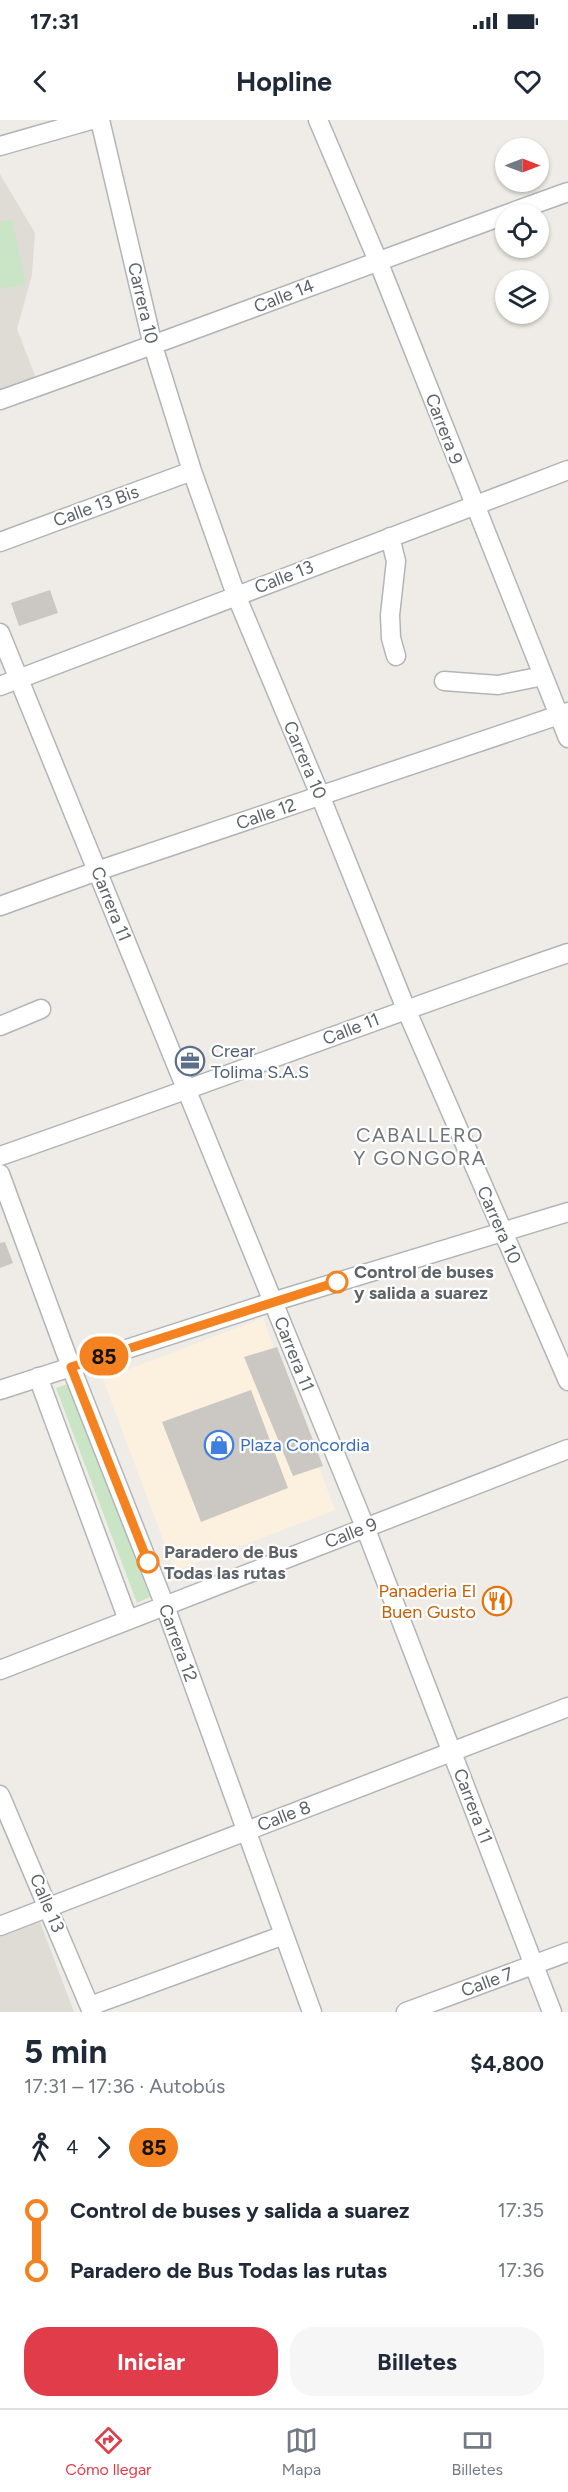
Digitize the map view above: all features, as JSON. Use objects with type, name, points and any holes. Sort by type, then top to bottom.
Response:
[{"type":"street","points":[[0,146],[91,120]]},
{"type":"street","name":"Carrera 10","points":[[100,120],[153,346],[192,471],[236,595],[406,1008],[568,1381]]},
{"type":"street","name":"Carrera 9","points":[[318,120],[378,261],[543,676],[563,714],[568,738]]},
{"type":"street","name":"Calle 14","points":[[0,400],[153,346],[568,192]]},
{"type":"street","name":"Calle 13","points":[[0,686],[568,470]]},
{"type":"street","name":"Calle 13 Bis","points":[[0,542],[192,471]]},
{"type":"street","points":[[390,537],[396,561],[390,615],[391,638],[396,656]]},
{"type":"street","name":"Carrera 11","points":[[0,633],[365,1527],[552,2012]]},
{"type":"street","points":[[444,681],[498,685],[543,676]]},
{"type":"street","name":"Calle 12","points":[[0,906],[97,870],[563,714]]},
{"type":"street","name":"Calle 11","points":[[0,1156],[187,1091],[406,1008],[568,953]]},
{"type":"street","points":[[0,1026],[41,1009]]},
{"type":"street","name":"Carrera 12","points":[[0,1174],[71,1367],[165,1606],[312,2012]]},
{"type":"street","points":[[0,1390],[272,1302],[568,1212]]},
{"type":"street","points":[[38,1377],[128,1620]]},
{"type":"street","name":"Calle 9","points":[[0,1670],[568,1449]]},
{"type":"street","name":"Calle 8","points":[[0,1926],[568,1707]]},
{"type":"street","name":"Calle 13","points":[[0,1795],[91,2009]]},
{"type":"street","points":[[91,2009],[284,1935]]},
{"type":"street","name":"Calle 7","points":[[406,2012],[568,1952]]},
{"type":"shaded area","points":[[0,174],[35,233],[32,275],[17,329],[37,381],[0,394]]},
{"type":"shaded area","name":"Plaza Concordia","points":[[263,1318],[335,1510],[175,1571],[103,1379]]},
{"type":"shaded area","points":[[40,1922],[74,2012],[0,2012],[0,1937]]},
{"type":"green space","points":[[12,219],[26,284],[0,289],[0,222]]},
{"type":"green space","points":[[68,1384],[150,1597],[137,1603],[56,1388]]},
{"type":"building","points":[[50,590],[58,613],[19,626],[11,603]]},
{"type":"building","points":[[5,1242],[13,1263],[0,1268],[0,1243]]},
{"type":"building","points":[[277,1347],[323,1466],[293,1476],[244,1357]]},
{"type":"building","points":[[251,1390],[288,1488],[201,1522],[162,1422]]},
{"type":"bus line","name":"85","points":[[148,1562],[71,1367],[337,1282]]},
{"type":"place","name":"Crear Tolima S.A.S","points":[[190,1061]]},
{"type":"place","name":"Control de buses y salida a suarez","points":[[337,1282]]},
{"type":"place","name":"Plaza Concordia","points":[[219,1445]]},
{"type":"place","name":"Paradero de Bus Todas las rutas","points":[[148,1562]]},
{"type":"place","name":"Panaderia El Buen Gusto","points":[[497,1601]]},
{"type":"district","name":"CABALLERO Y GONGORA","points":[[420,1146]]}]
